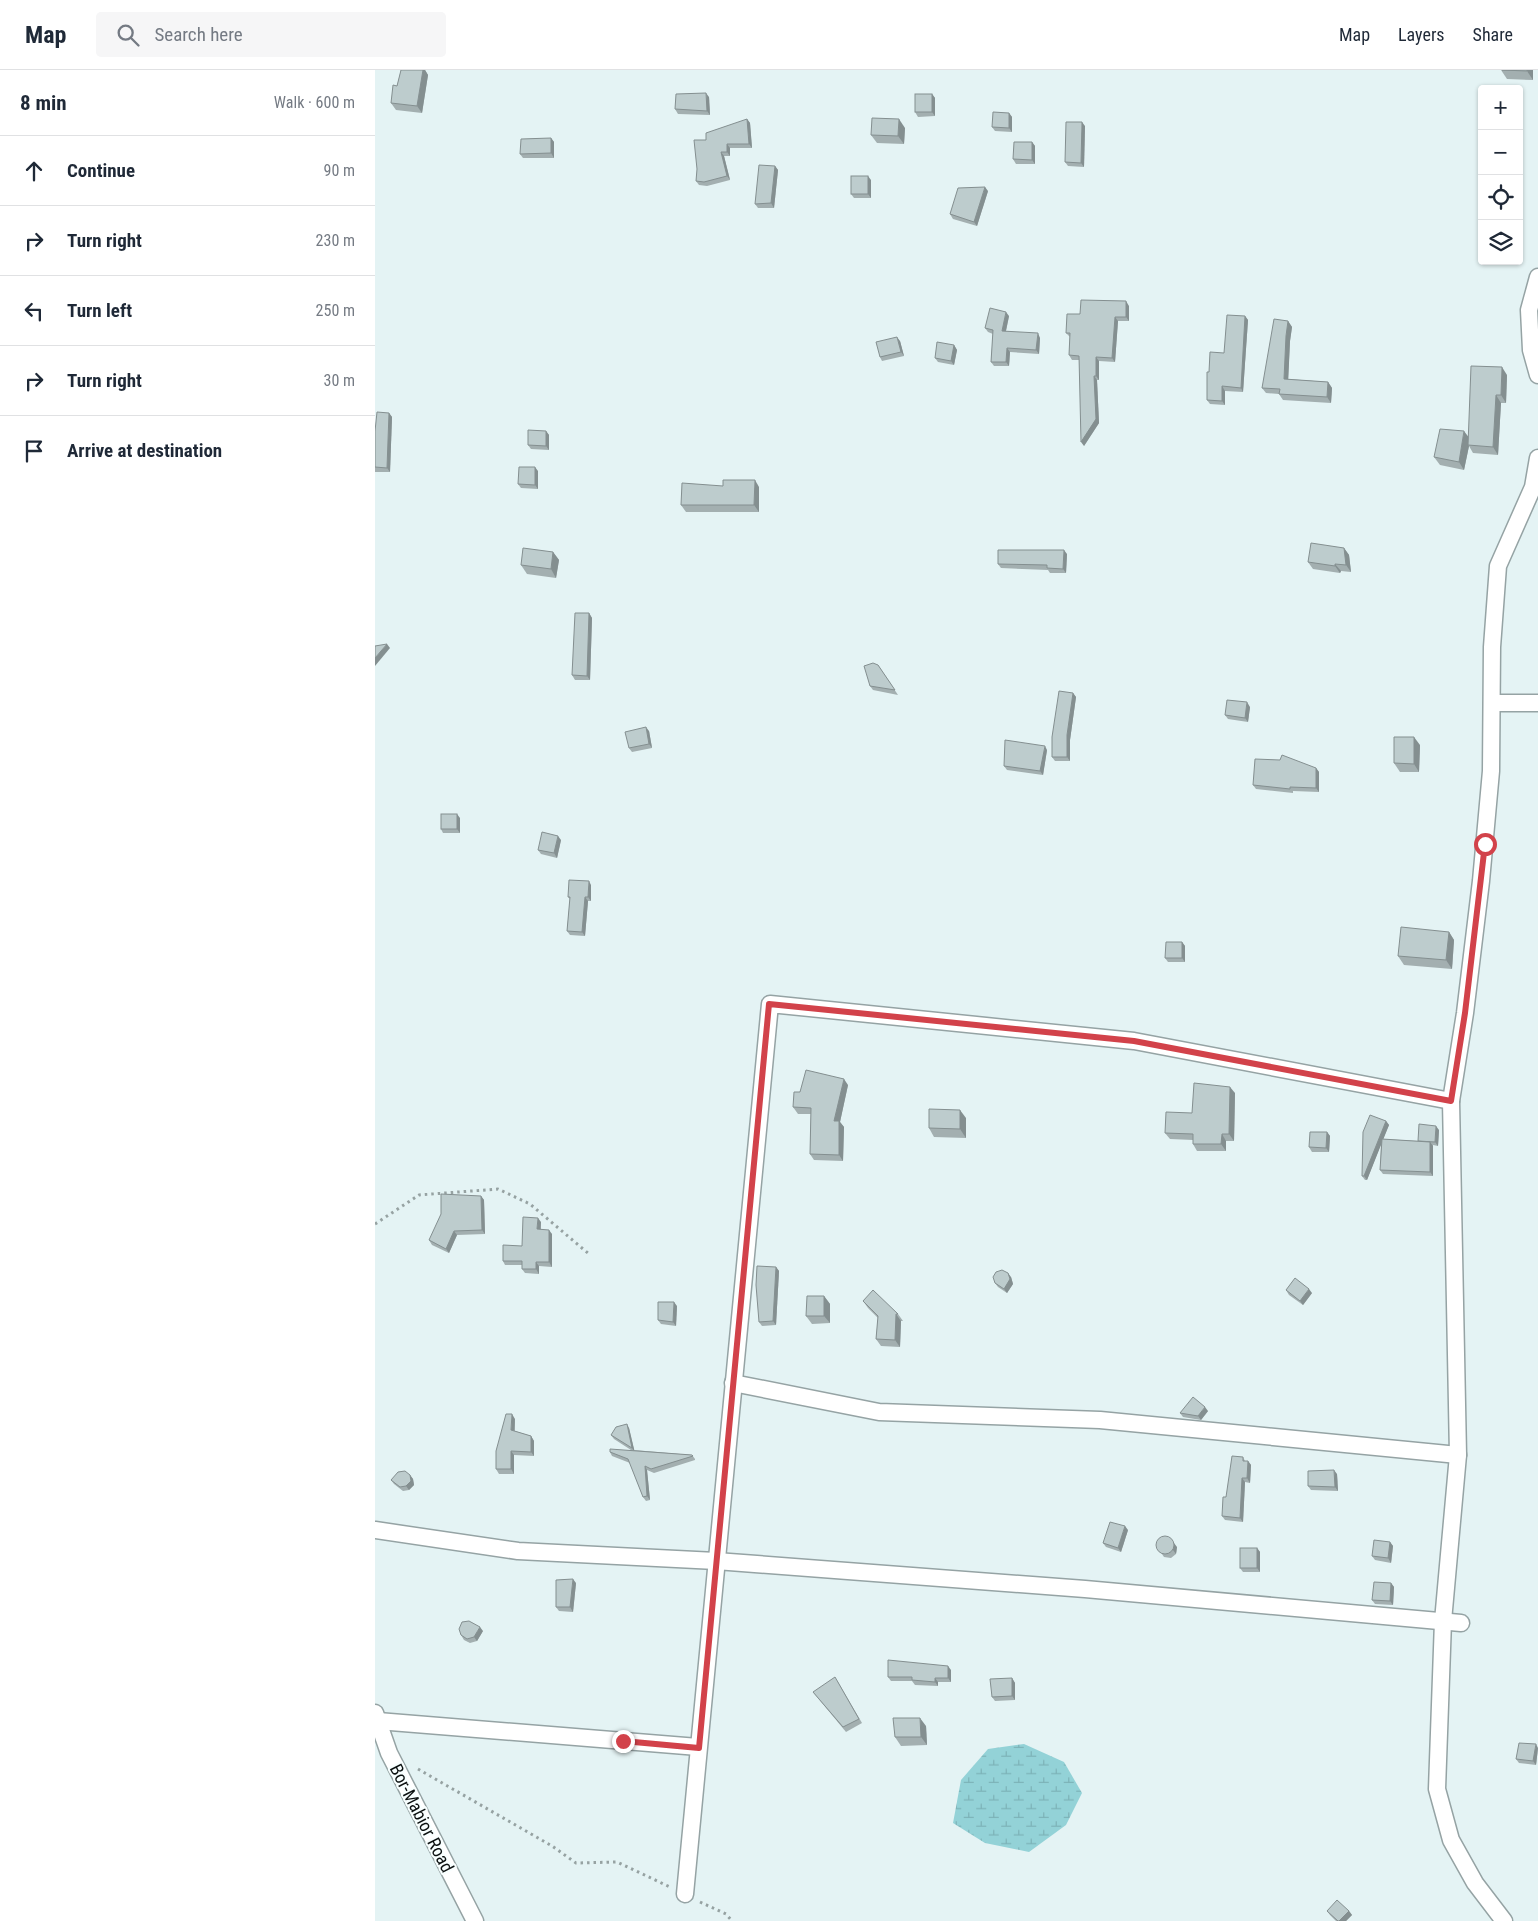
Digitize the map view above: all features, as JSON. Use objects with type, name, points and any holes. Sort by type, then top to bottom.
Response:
[{"type":"street","points":[[1538,277],[1529,310],[1531,350],[1538,374]]},
{"type":"street","points":[[1504,1921],[1475,1883],[1451,1840],[1437,1789],[1443,1621],[1458,1455],[1451,1101],[1465,1013],[1481,881],[1491,771],[1492,647],[1498,566],[1533,487],[1538,458]]},
{"type":"street","points":[[1492,703],[1538,703]]},
{"type":"street","points":[[685,1894],[769,1004],[1134,1041],[1451,1101]]},
{"type":"street","points":[[733,1383],[879,1412],[1100,1420],[1458,1455]]},
{"type":"street","points":[[375,1530],[518,1551],[716,1561],[1085,1589],[1461,1623]]},
{"type":"street","points":[[376,1717],[699,1748]]},
{"type":"street","name":"Bor-Mabior Road","points":[[376,1717],[389,1753],[475,1921]]},
{"type":"path","points":[[375,1224],[419,1195],[498,1189],[530,1204],[589,1254]]},
{"type":"path","points":[[415,1767],[552,1846],[576,1863],[617,1862],[726,1914],[732,1921]]},
{"type":"green space","points":[[1024,1744],[1064,1762],[1082,1793],[1066,1825],[1029,1852],[985,1843],[953,1823],[961,1780],[988,1749]]},
{"type":"building","points":[[401,70],[423,70],[417,106],[391,103],[393,85],[397,86]]},
{"type":"building","points":[[706,93],[707,111],[675,109],[676,94]]},
{"type":"building","points":[[915,94],[932,94],[932,112],[915,112]]},
{"type":"building","points":[[993,112],[1009,113],[1009,128],[992,127]]},
{"type":"building","points":[[872,118],[899,119],[898,136],[871,135]]},
{"type":"building","points":[[747,119],[749,144],[727,144],[727,152],[721,152],[727,176],[704,182],[696,181],[697,169],[694,140],[706,140],[706,133]]},
{"type":"building","points":[[1066,122],[1082,122],[1081,163],[1065,162]]},
{"type":"building","points":[[551,138],[551,153],[520,154],[521,139]]},
{"type":"building","points":[[1014,142],[1032,142],[1032,160],[1013,159]]},
{"type":"building","points":[[759,165],[775,166],[771,203],[755,204]]},
{"type":"building","points":[[851,176],[868,176],[868,194],[851,194]]},
{"type":"building","points":[[985,187],[974,222],[950,214],[958,188]]},
{"type":"building","points":[[1081,300],[1126,301],[1126,317],[1115,317],[1112,358],[1096,357],[1096,376],[1094,376],[1096,419],[1081,442],[1079,356],[1069,355],[1070,333],[1066,333],[1067,314],[1080,314]]},
{"type":"building","points":[[990,308],[1006,312],[1002,331],[1038,333],[1036,350],[1007,348],[1006,362],[991,362],[993,330],[985,328]]},
{"type":"building","points":[[1227,315],[1245,316],[1241,388],[1222,386],[1222,401],[1207,400],[1207,372],[1209,372],[1210,352],[1224,353]]},
{"type":"building","points":[[1274,319],[1288,321],[1284,379],[1328,382],[1327,397],[1279,394],[1280,389],[1262,388]]},
{"type":"building","points":[[897,337],[901,352],[880,357],[876,342]]},
{"type":"building","points":[[937,342],[954,345],[951,361],[935,358]]},
{"type":"building","points":[[1471,366],[1502,367],[1501,395],[1496,395],[1493,447],[1468,445]]},
{"type":"building","points":[[377,412],[389,413],[387,468],[375,467]]},
{"type":"building","points":[[1440,429],[1464,431],[1459,462],[1434,457]]},
{"type":"building","points":[[528,430],[546,431],[546,446],[528,445]]},
{"type":"building","points":[[519,467],[535,467],[535,485],[518,484]]},
{"type":"building","points":[[723,480],[755,480],[754,505],[681,505],[682,483],[723,486]]},
{"type":"building","points":[[1311,543],[1344,548],[1346,565],[1335,564],[1335,566],[1308,562]]},
{"type":"building","points":[[523,548],[553,552],[551,569],[521,565]]},
{"type":"building","points":[[998,550],[1064,550],[1063,569],[1047,568],[1047,565],[998,564]]},
{"type":"building","points":[[575,613],[589,613],[587,676],[572,675]]},
{"type":"building","points":[[387,644],[375,658],[375,646]]},
{"type":"building","points":[[873,663],[878,665],[895,690],[870,686],[864,666]]},
{"type":"building","points":[[1059,691],[1073,693],[1067,735],[1067,757],[1052,757],[1052,737]]},
{"type":"building","points":[[1227,700],[1247,702],[1245,718],[1225,715]]},
{"type":"building","points":[[646,727],[649,744],[629,748],[625,732]]},
{"type":"building","points":[[1394,737],[1414,737],[1414,764],[1394,763]]},
{"type":"building","points":[[1005,740],[1045,746],[1040,771],[1004,766]]},
{"type":"building","points":[[1282,755],[1316,768],[1316,788],[1290,787],[1290,789],[1253,785],[1255,759],[1280,760]]},
{"type":"building","points":[[441,814],[457,814],[457,829],[441,829]]},
{"type":"building","points":[[542,832],[558,836],[554,853],[538,850]]},
{"type":"building","points":[[569,880],[589,881],[588,897],[585,897],[582,932],[567,931],[570,897],[568,897]]},
{"type":"building","points":[[1401,927],[1449,932],[1446,960],[1398,956]]},
{"type":"building","points":[[1166,942],[1182,942],[1182,958],[1165,958]]},
{"type":"building","points":[[806,1070],[844,1079],[834,1121],[839,1121],[839,1155],[810,1154],[811,1108],[793,1107],[794,1092],[800,1092]]},
{"type":"building","points":[[1194,1083],[1230,1087],[1229,1134],[1222,1134],[1221,1144],[1193,1144],[1193,1134],[1165,1133],[1166,1112],[1192,1113]]},
{"type":"building","points":[[929,1109],[960,1110],[960,1129],[929,1128]]},
{"type":"building","points":[[1370,1115],[1386,1121],[1364,1176],[1362,1176],[1363,1132]]},
{"type":"building","points":[[1419,1124],[1436,1126],[1435,1142],[1418,1141]]},
{"type":"building","points":[[1310,1132],[1327,1132],[1326,1148],[1309,1147]]},
{"type":"building","points":[[1382,1139],[1430,1142],[1430,1172],[1380,1170]]},
{"type":"building","points":[[441,1194],[481,1196],[482,1230],[454,1231],[446,1249],[429,1240],[441,1214]]},
{"type":"building","points":[[523,1217],[538,1218],[537,1229],[549,1230],[549,1262],[536,1262],[536,1269],[522,1269],[522,1261],[503,1261],[503,1245],[522,1246]]},
{"type":"building","points":[[757,1266],[776,1267],[773,1321],[759,1322],[756,1285]]},
{"type":"building","points":[[1002,1270],[1008,1273],[1010,1279],[1004,1289],[995,1283],[993,1277],[996,1272]]},
{"type":"building","points":[[1295,1278],[1309,1289],[1300,1301],[1286,1290]]},
{"type":"building","points":[[873,1290],[898,1314],[896,1314],[895,1340],[876,1339],[878,1316],[863,1301]]},
{"type":"building","points":[[807,1296],[824,1296],[824,1316],[806,1316]]},
{"type":"building","points":[[658,1302],[674,1302],[673,1322],[658,1320]]},
{"type":"building","points":[[1193,1397],[1205,1407],[1198,1416],[1180,1413]]},
{"type":"building","points":[[506,1414],[512,1414],[511,1430],[531,1436],[531,1452],[511,1451],[511,1469],[496,1469],[496,1451]]},
{"type":"building","points":[[627,1424],[632,1448],[611,1435],[616,1427]]},
{"type":"building","points":[[610,1449],[693,1456],[651,1469],[645,1466],[647,1496],[643,1497],[628,1459],[610,1452]]},
{"type":"building","points":[[1232,1456],[1243,1457],[1243,1461],[1248,1461],[1247,1478],[1242,1478],[1240,1518],[1222,1516],[1223,1497],[1226,1497]]},
{"type":"building","points":[[1334,1470],[1335,1487],[1308,1486],[1308,1471]]},
{"type":"building","points":[[405,1471],[410,1475],[411,1481],[406,1486],[400,1487],[391,1480],[398,1472]]},
{"type":"building","points":[[1110,1522],[1125,1526],[1118,1548],[1103,1543]]},
{"type":"building","points":[[1165,1536],[1171,1539],[1174,1545],[1171,1551],[1165,1554],[1159,1551],[1156,1545],[1159,1539]]},
{"type":"building","points":[[1374,1540],[1390,1542],[1388,1558],[1372,1556]]},
{"type":"building","points":[[1240,1548],[1257,1548],[1257,1568],[1240,1568]]},
{"type":"building","points":[[573,1579],[570,1607],[556,1607],[556,1580]]},
{"type":"building","points":[[1374,1582],[1391,1583],[1390,1601],[1372,1600]]},
{"type":"building","points":[[469,1621],[480,1627],[474,1637],[467,1639],[461,1635],[459,1629],[462,1622]]},
{"type":"building","points":[[888,1660],[948,1666],[948,1678],[935,1678],[935,1682],[912,1680],[912,1677],[888,1677]]},
{"type":"building","points":[[835,1677],[859,1719],[843,1727],[813,1692]]},
{"type":"building","points":[[1012,1678],[1012,1696],[992,1697],[990,1679]]},
{"type":"building","points":[[893,1718],[920,1718],[921,1737],[895,1737]]},
{"type":"building","points":[[1519,1743],[1536,1744],[1533,1761],[1516,1759]]},
{"type":"building","points":[[1337,1900],[1349,1911],[1339,1921],[1327,1911]]},
{"type":"route","points":[[623,1741],[699,1748],[769,1004],[1134,1041],[1451,1101],[1465,1013],[1485,844]]}]
